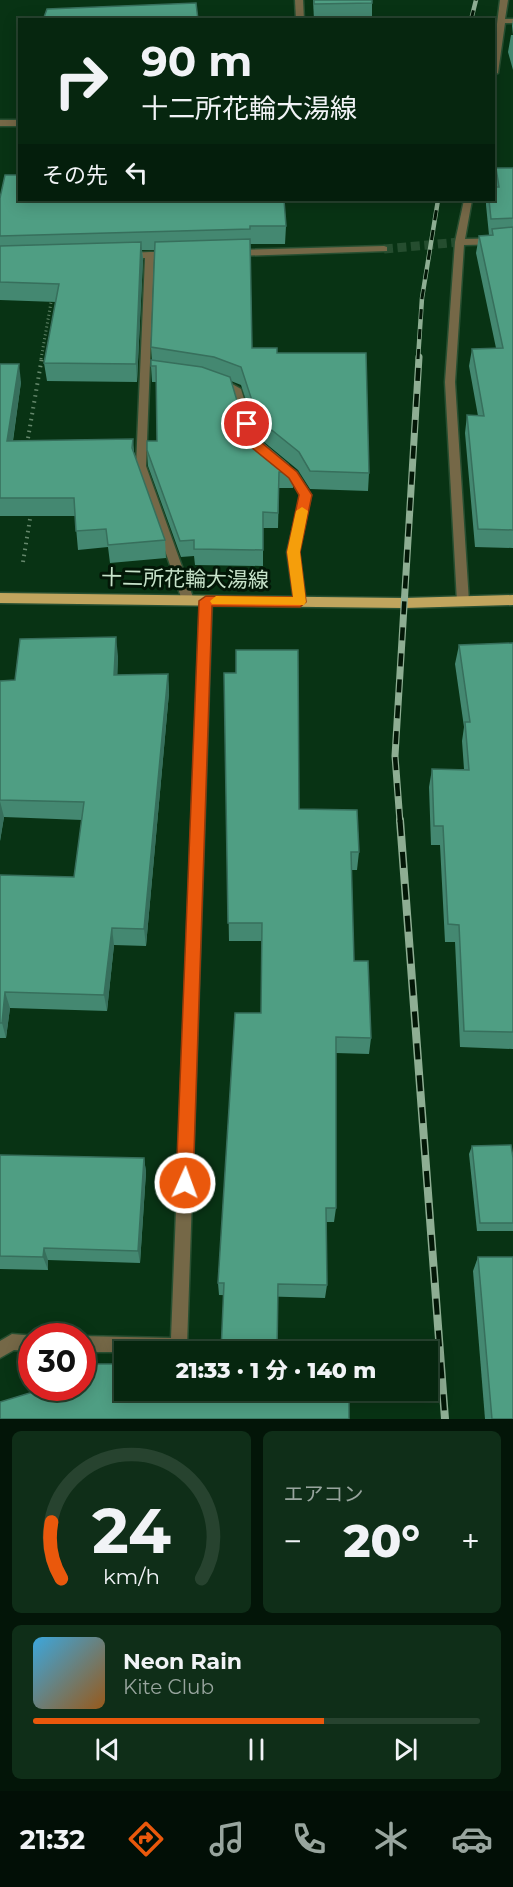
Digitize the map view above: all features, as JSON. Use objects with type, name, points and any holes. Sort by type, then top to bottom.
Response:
[{"type":"main road","name":"十二所花輪大湯線","points":[[0,598],[300,602],[513,600]]},
{"type":"street","points":[[299,0],[300,18]]},
{"type":"street","points":[[495,64],[504,0]]},
{"type":"street","points":[[500,21],[513,21]]},
{"type":"street","points":[[0,123],[18,123]]},
{"type":"street","points":[[463,602],[450,382],[460,242],[468,201]]},
{"type":"street","points":[[460,242],[513,241]]},
{"type":"street","points":[[220,254],[384,249]]},
{"type":"street","points":[[116,256],[185,254]]},
{"type":"street","points":[[150,255],[151,371],[141,466],[188,600]]},
{"type":"street","points":[[209,379],[219,380],[236,389],[251,440],[293,475],[306,495],[293,552],[300,602]]},
{"type":"street","points":[[96,1344],[179,1346],[206,601]]},
{"type":"street","points":[[0,1350],[12,1342],[18,1342]]},
{"type":"path","points":[[26,453],[52,292]]},
{"type":"path","points":[[23,562],[32,507]]},
{"type":"building","points":[[314,0],[372,0],[372,3],[314,4]]},
{"type":"building","points":[[196,3],[198,18],[44,18],[47,9]]},
{"type":"building","points":[[496,168],[513,168],[513,218],[491,219],[489,201],[495,201],[495,187],[499,187]]},
{"type":"building","points":[[5,175],[18,175],[18,201],[284,201],[286,226],[0,236],[0,198]]},
{"type":"building","points":[[513,227],[513,530],[478,529],[467,415],[484,416],[472,349],[503,348],[479,236],[493,235],[492,229]]},
{"type":"building","points":[[250,239],[252,348],[277,348],[277,353],[366,353],[369,473],[310,471],[299,452],[258,419],[241,367],[214,357],[151,347],[155,242]]},
{"type":"building","points":[[141,242],[136,364],[44,363],[59,284],[0,282],[0,246]]},
{"type":"building","points":[[151,360],[202,367],[230,377],[245,428],[288,464],[294,472],[279,472],[278,513],[263,512],[263,550],[194,549],[194,540],[180,541],[147,450],[147,441],[157,441],[156,366],[151,366]]},
{"type":"building","points":[[0,364],[19,364],[7,441],[133,439],[132,448],[165,540],[108,545],[106,529],[76,531],[74,498],[0,498]]},
{"type":"building","points":[[116,637],[114,675],[168,674],[144,929],[112,928],[104,995],[5,992],[2,1023],[0,1023],[0,875],[74,877],[84,802],[0,800],[0,681],[15,680],[20,639]]},
{"type":"building","points":[[513,643],[513,1032],[464,1031],[459,925],[448,924],[443,826],[434,826],[432,769],[469,770],[465,722],[470,722],[459,645]]},
{"type":"building","points":[[236,650],[298,650],[299,809],[357,810],[359,852],[351,852],[354,961],[368,961],[371,1038],[336,1037],[336,1208],[326,1208],[327,1285],[278,1284],[277,1341],[221,1341],[224,1283],[218,1283],[235,1013],[261,1013],[262,923],[228,923],[224,673],[236,673]]},
{"type":"building","points":[[511,1145],[513,1223],[480,1223],[472,1146]]},
{"type":"building","points":[[0,1155],[144,1158],[138,1251],[44,1248],[43,1257],[0,1256]]},
{"type":"building","points":[[478,1257],[513,1257],[513,1419],[492,1419]]},
{"type":"building","points":[[96,1364],[114,1364],[114,1401],[349,1401],[349,1419],[0,1419],[0,1402],[18,1397],[18,1401],[96,1401]]},
{"type":"tunnel","points":[[384,249],[460,242]]},
{"type":"railway","points":[[472,18],[476,0]]},
{"type":"railway","points":[[418,359],[422,298],[438,201]]},
{"type":"railway","points":[[400,822],[395,756],[419,357]]},
{"type":"railway","points":[[400,820],[445,1419]]},
{"type":"slow traffic","points":[[216,601],[300,602],[297,596],[293,552],[302,511]]},
{"type":"route","points":[[185,1183],[206,601],[300,602],[297,596],[293,552],[306,495],[293,475],[251,440],[247,424]]}]
